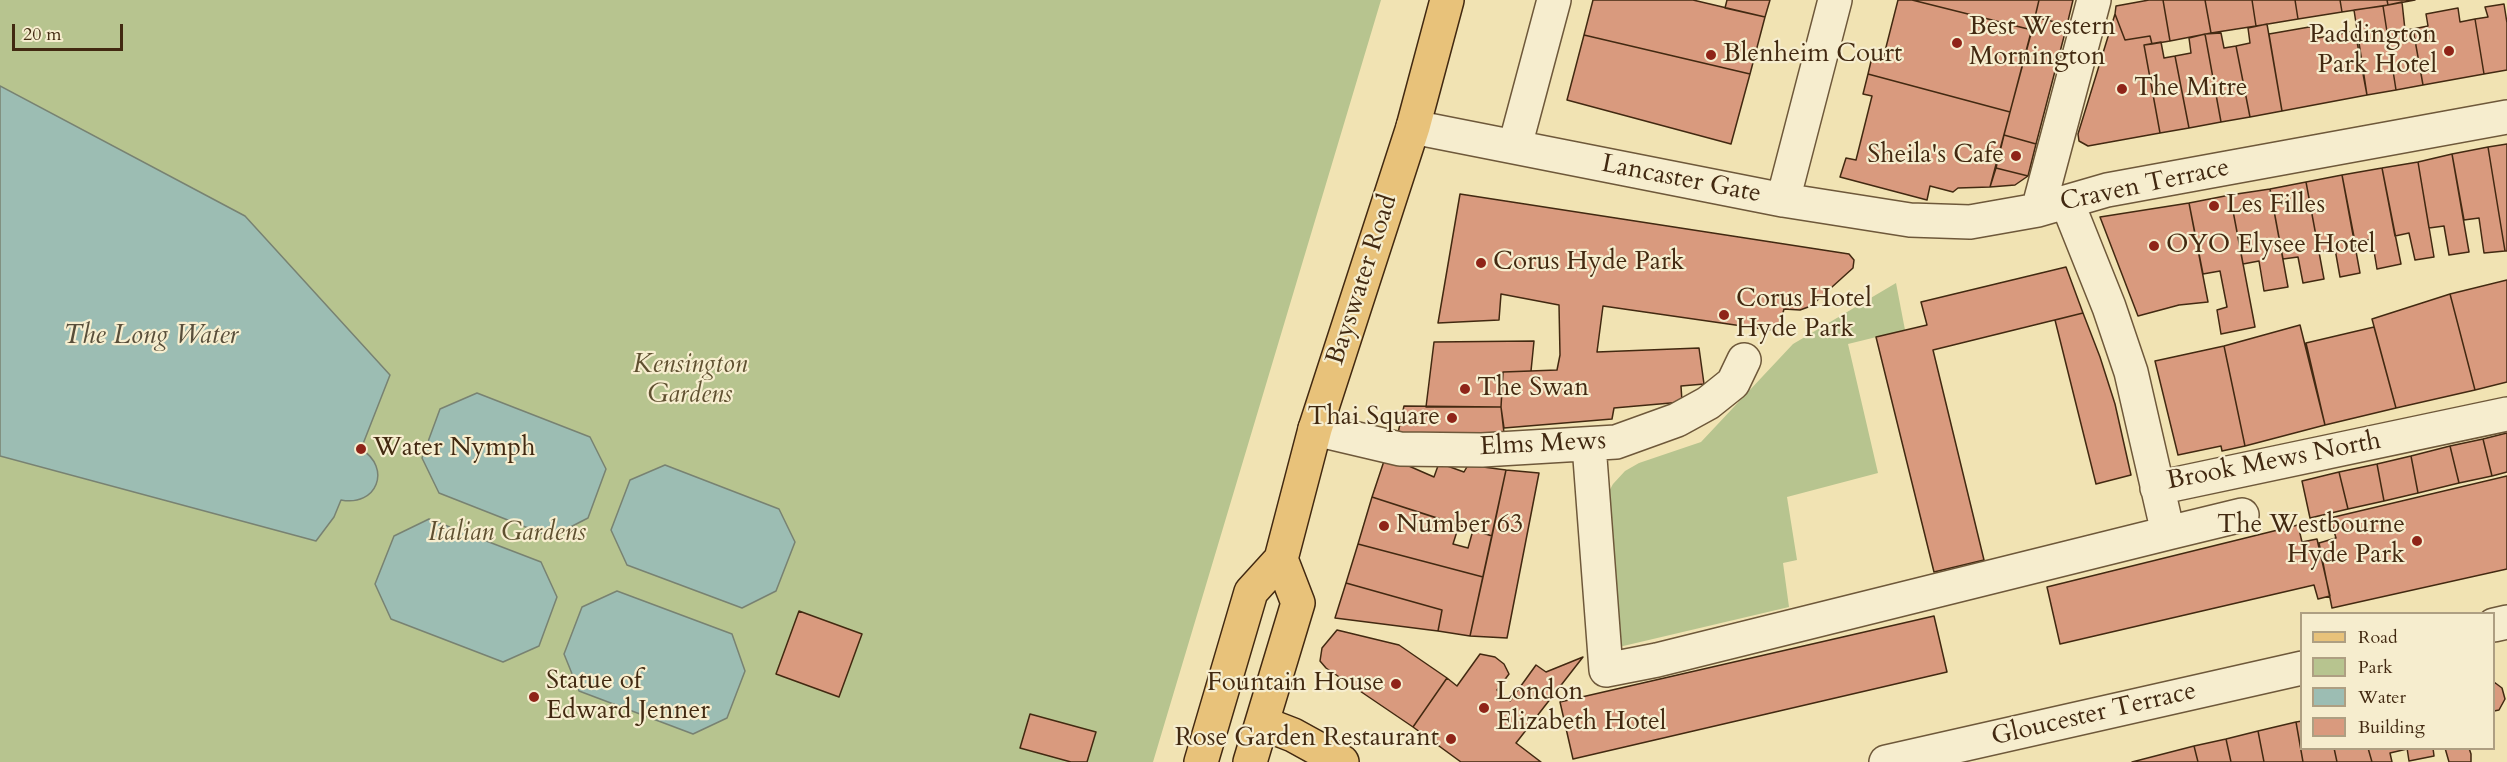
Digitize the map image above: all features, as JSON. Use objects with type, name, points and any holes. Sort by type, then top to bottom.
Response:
[{"type":"main road","name":"Bayswater Road","points":[[1201,762],[1251,592],[1281,560],[1315,429],[1413,127],[1447,0]]},
{"type":"main road","points":[[1250,762],[1298,603],[1281,560]]},
{"type":"main road","points":[[1262,723],[1293,735],[1342,762]]},
{"type":"street","points":[[1515,146],[1554,0]]},
{"type":"street","name":"Lancaster Gate","points":[[1413,127],[1783,200],[1835,0]]},
{"type":"street","points":[[2052,206],[2094,0]]},
{"type":"street","name":"Craven Terrace","points":[[1783,200],[1910,220],[1970,222],[2052,206],[2107,190],[2507,117]]},
{"type":"street","name":"Brook Mews North","points":[[2052,206],[2109,307],[2131,372],[2157,488],[2507,414]]},
{"type":"street","name":"Elms Mews","points":[[1315,429],[1400,448],[1482,450],[1616,442],[1687,415],[1708,403],[1733,383],[1744,360]]},
{"type":"street","points":[[1590,445],[1606,670],[1658,660],[2242,515]]},
{"type":"street","points":[[2157,488],[2168,533]]},
{"type":"street","name":"Gloucester Terrace","points":[[1887,762],[2300,668]]},
{"type":"green space","name":"Kensington Gardens","points":[[0,0],[1381,0],[1153,762],[0,762]]},
{"type":"green space","points":[[1896,283],[1905,330],[1848,344],[1878,473],[1787,497],[1797,560],[1783,563],[1789,607],[1619,647],[1606,497],[1613,484],[1625,471],[1639,463],[1701,442],[1793,344]]},
{"type":"water","name":"The Long Water","points":[[0,86],[245,216],[390,375],[361,449],[371,457],[376,466],[378,475],[376,484],[364,498],[353,501],[341,500],[334,517],[316,541],[0,456]]},
{"type":"water","points":[[477,393],[590,437],[606,469],[588,518],[551,537],[439,493],[422,458],[440,409]]},
{"type":"water","points":[[665,465],[779,509],[795,542],[776,591],[742,608],[627,565],[611,530],[630,480]]},
{"type":"water","points":[[429,519],[541,562],[557,597],[539,646],[503,662],[391,619],[375,584],[394,536]]},
{"type":"water","points":[[617,591],[732,634],[745,671],[727,718],[693,734],[579,691],[564,654],[582,607]]},
{"type":"building","name":"Blenheim Court","points":[[1593,0],[1693,0],[1765,17],[1750,74],[1584,35]]},
{"type":"building","points":[[1727,0],[1770,0],[1765,17],[1725,8]]},
{"type":"building","name":"Best Western Mornington","points":[[1898,0],[1912,0],[2032,30],[2010,112],[1868,74],[1872,57],[1883,59]]},
{"type":"building","points":[[1912,0],[2039,0],[2032,30]]},
{"type":"building","points":[[2039,0],[2073,0],[2067,25],[2035,17]]},
{"type":"building","points":[[2163,0],[2170,41],[2152,44],[2150,36],[2125,40],[2115,14],[2116,6]]},
{"type":"building","points":[[2163,0],[2205,0],[2211,33],[2170,41]]},
{"type":"building","points":[[2205,0],[2252,0],[2256,26],[2211,33]]},
{"type":"building","points":[[2252,0],[2295,0],[2298,19],[2256,26]]},
{"type":"building","points":[[2295,0],[2340,0],[2342,12],[2298,19]]},
{"type":"building","points":[[2340,0],[2387,0],[2388,5],[2342,12]]},
{"type":"building","points":[[2387,0],[2415,0],[2388,5]]},
{"type":"building","points":[[2402,2],[2405,30],[2413,29],[2423,85],[2396,90],[2383,6]]},
{"type":"building","points":[[2504,4],[2507,23],[2507,70],[2484,74],[2475,19],[2488,17],[2485,7]]},
{"type":"building","points":[[2383,6],[2396,90],[2367,95],[2354,10]]},
{"type":"building","name":"Paddington Park Hotel","points":[[2458,8],[2460,22],[2475,19],[2484,74],[2423,85],[2413,29],[2428,26],[2426,14]]},
{"type":"building","name":"The Mitre","points":[[2115,14],[2125,40],[2150,36],[2152,44],[2144,45],[2160,133],[2088,146],[2079,141],[2078,134]]},
{"type":"building","points":[[2035,17],[2067,25],[2036,144],[2004,135]]},
{"type":"building","points":[[2267,24],[2282,111],[2250,117],[2236,46],[2250,43],[2248,28]]},
{"type":"building","points":[[2315,26],[2318,38],[2355,31],[2367,95],[2282,111],[2269,34]]},
{"type":"building","points":[[2221,33],[2224,48],[2236,46],[2250,117],[2221,122],[2205,34]]},
{"type":"building","points":[[2205,34],[2221,122],[2189,128],[2175,56],[2191,53],[2189,38]]},
{"type":"building","points":[[1584,35],[1750,74],[1731,144],[1567,100]]},
{"type":"building","points":[[2161,42],[2164,58],[2175,56],[2189,128],[2160,133],[2144,45]]},
{"type":"building","points":[[1868,74],[2010,112],[1990,187],[1958,188],[1953,192],[1930,186],[1927,200],[1840,177],[1846,158],[1856,160],[1872,96],[1863,94]]},
{"type":"building","name":"Sheila's Cafe","points":[[2004,135],[2036,144],[2028,176],[1996,168]]},
{"type":"building","points":[[2507,144],[2507,251],[2505,251],[2488,147]]},
{"type":"building","points":[[2488,147],[2505,251],[2484,253],[2479,218],[2464,220],[2452,154]]},
{"type":"building","points":[[2452,154],[2469,252],[2449,255],[2444,226],[2429,228],[2418,162]]},
{"type":"building","points":[[2418,162],[2434,257],[2415,260],[2409,233],[2395,236],[2382,168]]},
{"type":"building","points":[[1996,168],[2028,176],[2015,185],[1990,187]]},
{"type":"building","points":[[2382,168],[2401,264],[2377,269],[2372,239],[2355,242],[2342,175]]},
{"type":"building","points":[[2342,175],[2360,273],[2340,277],[2335,249],[2319,252],[2306,182]]},
{"type":"building","points":[[2306,182],[2324,279],[2303,283],[2298,257],[2283,259],[2270,189]]},
{"type":"building","points":[[2270,189],[2288,287],[2264,291],[2259,261],[2243,264],[2230,195]]},
{"type":"building","name":"Corus Hotel Hyde Park","points":[[1460,194],[1849,254],[1854,260],[1853,268],[1811,306],[1800,310],[1784,309],[1780,324],[1770,330],[1603,306],[1597,352],[1699,348],[1704,384],[1681,386],[1682,402],[1614,408],[1612,419],[1504,428],[1501,407],[1503,372],[1557,370],[1560,355],[1559,305],[1501,294],[1499,320],[1438,323]]},
{"type":"building","points":[[2230,195],[2255,327],[2221,334],[2217,310],[2227,307],[2220,271],[2203,274],[2189,203]]},
{"type":"building","name":"OYO Elysee Hotel","points":[[2189,203],[2208,302],[2179,305],[2138,316],[2100,217]]},
{"type":"building","points":[[2066,267],[2083,313],[1933,350],[1984,560],[1934,572],[1876,337],[1927,325],[1921,302]]},
{"type":"building","points":[[2507,280],[2507,382],[2475,390],[2450,294]]},
{"type":"building","points":[[2450,294],[2475,390],[2396,408],[2372,319]]},
{"type":"building","points":[[2083,313],[2115,404],[2131,475],[2096,484],[2055,320]]},
{"type":"building","points":[[2300,325],[2325,425],[2245,446],[2224,346]]},
{"type":"building","points":[[2374,327],[2396,408],[2325,425],[2306,343]]},
{"type":"building","name":"The Swan","points":[[1534,341],[1531,371],[1503,372],[1501,407],[1426,407],[1434,342]]},
{"type":"building","points":[[2224,346],[2245,446],[2222,451],[2221,446],[2178,455],[2155,361]]},
{"type":"building","name":"Thai Square","points":[[1404,406],[1501,407],[1504,433],[1437,437],[1398,433]]},
{"type":"building","points":[[2507,433],[2507,472],[2492,476],[2483,439]]},
{"type":"building","points":[[2483,439],[2492,476],[2459,483],[2450,446]]},
{"type":"building","points":[[2450,446],[2459,483],[2418,493],[2411,456]]},
{"type":"building","points":[[2411,456],[2418,493],[2384,501],[2377,464]]},
{"type":"building","points":[[1384,461],[1402,463],[1434,477],[1439,463],[1464,472],[1468,465],[1506,470],[1492,536],[1372,497]]},
{"type":"building","points":[[2377,464],[2384,501],[2348,509],[2339,472]]},
{"type":"building","points":[[1506,470],[1539,473],[1507,638],[1470,636]]},
{"type":"building","points":[[2339,472],[2348,509],[2310,518],[2302,481]]},
{"type":"building","name":"The Westbourne Hyde Park","points":[[2507,476],[2507,569],[2332,608],[2319,543],[2336,538],[2330,518]]},
{"type":"building","points":[[1372,497],[1459,525],[1453,544],[1468,548],[1473,530],[1492,536],[1483,577],[1358,544]]},
{"type":"building","points":[[2298,525],[2302,542],[2317,539],[2330,596],[2318,599],[2314,585],[2060,644],[2047,587]]},
{"type":"building","points":[[1358,544],[1483,577],[1470,636],[1438,631],[1442,610],[1346,583]]},
{"type":"building","points":[[1346,583],[1442,610],[1438,631],[1335,618]]},
{"type":"building","points":[[799,611],[862,634],[839,697],[776,674]]},
{"type":"building","points":[[1934,616],[1947,672],[1573,759],[1560,702]]},
{"type":"building","name":"Fountain House","points":[[1337,630],[1399,645],[1447,678],[1413,727],[1326,668],[1320,661],[1322,648]]},
{"type":"building","name":"London Elizabeth Hotel","points":[[1480,654],[1495,657],[1504,664],[1509,674],[1497,690],[1510,701],[1536,665],[1546,672],[1583,657],[1516,743],[1541,762],[1461,762],[1413,727],[1447,678],[1457,686]]},
{"type":"building","points":[[2495,683],[2502,688],[2505,699],[2499,710],[2495,711]]},
{"type":"building","points":[[1030,714],[1096,732],[1087,762],[1071,762],[1020,748]]},
{"type":"building","points":[[2300,721],[2300,745],[2296,722]]},
{"type":"building","points":[[2296,722],[2303,762],[2264,762],[2258,731]]},
{"type":"building","points":[[2258,731],[2264,762],[2231,762],[2226,739]]},
{"type":"building","points":[[2226,739],[2231,762],[2198,762],[2194,746]]},
{"type":"building","points":[[2194,746],[2198,762],[2132,762]]},
{"type":"building","points":[[2301,750],[2334,750],[2337,762],[2303,762]]},
{"type":"building","points":[[2334,750],[2369,750],[2372,762],[2337,762]]},
{"type":"building","points":[[2369,750],[2403,750],[2390,753],[2392,762],[2372,762]]},
{"type":"building","points":[[2407,750],[2433,750],[2434,756],[2409,761]]},
{"type":"building","points":[[2446,750],[2470,750],[2471,762],[2449,762]]},
{"type":"place","name":"Best Western Mornington","points":[[1957,43]]},
{"type":"place","name":"Paddington Park Hotel","points":[[2449,51]]},
{"type":"place","name":"Blenheim Court","points":[[1711,55]]},
{"type":"place","name":"The Mitre","points":[[2122,89]]},
{"type":"place","name":"Sheila's Cafe","points":[[2016,156]]},
{"type":"place","name":"Les Filles","points":[[2214,206]]},
{"type":"place","name":"OYO Elysee Hotel","points":[[2154,246]]},
{"type":"place","name":"Corus Hyde Park","points":[[1481,263]]},
{"type":"place","name":"Corus Hotel Hyde Park","points":[[1724,315]]},
{"type":"place","name":"The Swan","points":[[1465,389]]},
{"type":"place","name":"Thai Square","points":[[1452,418]]},
{"type":"place","name":"Water Nymph","points":[[361,449]]},
{"type":"place","name":"Number 63","points":[[1384,526]]},
{"type":"place","name":"The Westbourne Hyde Park","points":[[2417,541]]},
{"type":"place","name":"Fountain House","points":[[1396,684]]},
{"type":"place","name":"Statue of Edward Jenner","points":[[534,697]]},
{"type":"place","name":"London Elizabeth Hotel","points":[[1484,708]]},
{"type":"place","name":"Rose Garden Restaurant","points":[[1451,739]]},
{"type":"park label","name":"Italian Gardens","points":[[507,534]]}]
